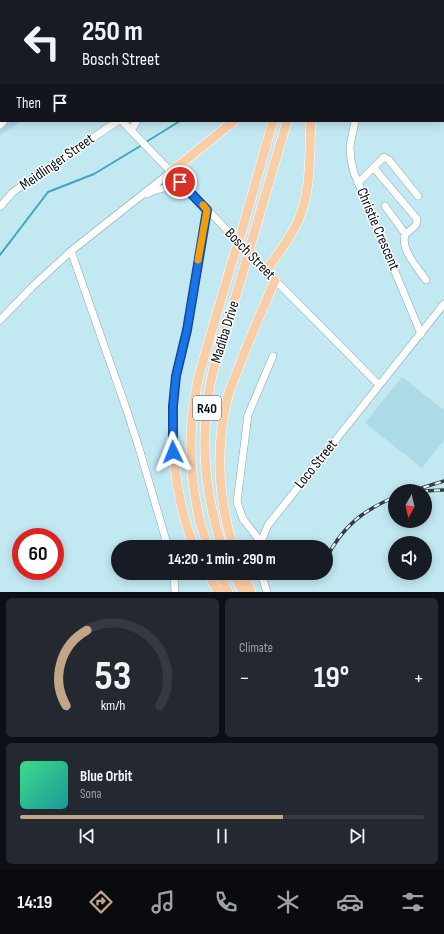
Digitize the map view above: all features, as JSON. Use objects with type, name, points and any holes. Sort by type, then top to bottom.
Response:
[{"type":"main road","points":[[171,172],[233,122]]},
{"type":"main road","name":"Madiba Drive","points":[[206,540],[199,518],[192,467],[191,443],[193,408],[196,389],[273,122]]},
{"type":"main road","name":"Madiba Drive","points":[[220,540],[209,495],[205,463],[204,427],[209,392],[215,362],[287,122]]},
{"type":"main road","points":[[266,271],[298,222],[306,197],[310,166],[311,122]]},
{"type":"main road","points":[[192,540],[186,523],[181,502],[173,452],[173,406],[176,376],[187,330],[207,210]]},
{"type":"main road","points":[[231,540],[226,523],[220,485],[222,425],[234,380],[275,280]]},
{"type":"main road","points":[[212,580],[218,592]]},
{"type":"main road","points":[[222,580],[228,592]]},
{"type":"main road","points":[[236,580],[242,592]]},
{"type":"main road","points":[[246,580],[251,592]]},
{"type":"street","name":"Meidlinger Street","points":[[0,207],[12,193],[27,182],[117,122]]},
{"type":"street","name":"Bosch Street","points":[[123,122],[266,271],[379,385]]},
{"type":"street","points":[[133,133],[137,122]]},
{"type":"street","name":"Christie Crescent","points":[[355,122],[350,146],[354,173],[421,334]]},
{"type":"street","points":[[358,183],[384,158],[389,160],[418,196]]},
{"type":"street","points":[[374,168],[417,219],[416,224],[406,233],[404,243],[406,251],[426,280]]},
{"type":"street","points":[[0,320],[32,287],[71,251],[171,172]]},
{"type":"street","points":[[136,200],[166,187],[189,191]]},
{"type":"street","points":[[385,206],[402,230],[406,233]]},
{"type":"street","points":[[71,251],[126,408],[166,540]]},
{"type":"street","name":"Loco Street","points":[[262,540],[268,525],[444,304]]},
{"type":"street","points":[[258,540],[243,519],[237,502],[248,415],[273,356]]},
{"type":"street","points":[[174,580],[175,592]]},
{"type":"street","points":[[263,580],[267,592]]},
{"type":"shaded area","points":[[0,122],[20,122],[0,135]]},
{"type":"shaded area","points":[[402,377],[444,410],[444,440],[422,468],[365,423]]},
{"type":"waterway","points":[[146,142],[178,122]]},
{"type":"waterway","points":[[0,255],[48,192],[94,174],[142,145]]},
{"type":"railway","points":[[432,485],[444,481]]},
{"type":"railway","points":[[432,491],[444,490]]},
{"type":"railway","points":[[333,547],[354,521],[363,514],[388,500]]},
{"type":"slow traffic","points":[[198,260],[207,210],[203,205]]},
{"type":"route","points":[[173,452],[173,406],[176,376],[187,330],[207,210],[180,182]]}]
